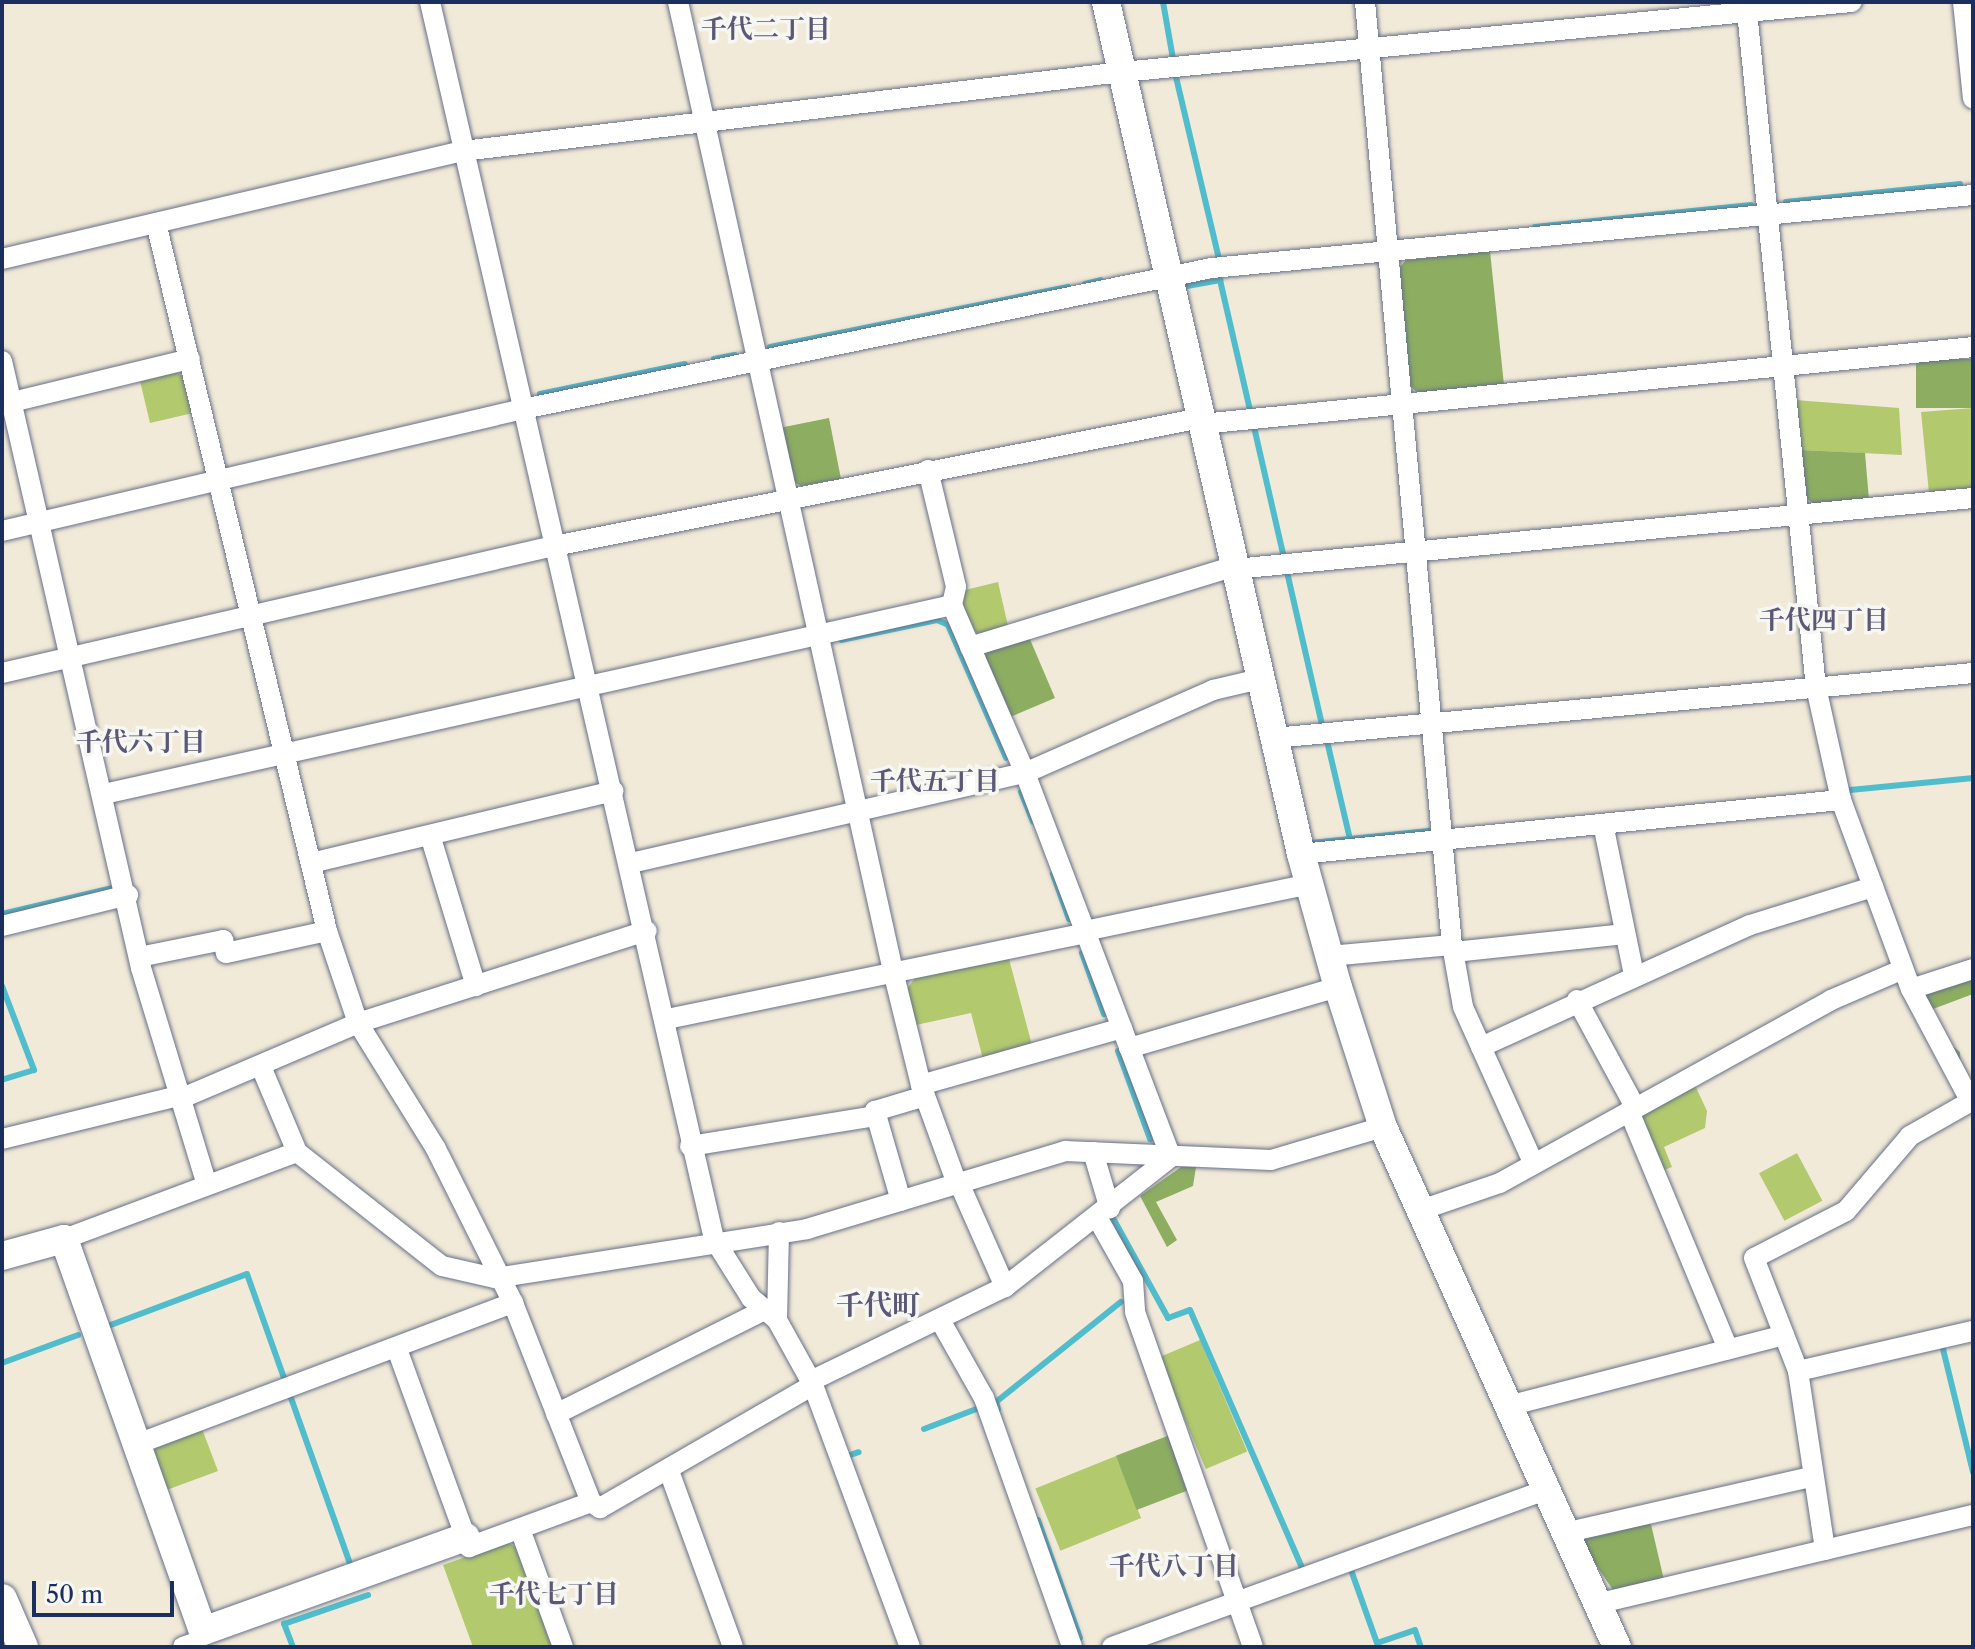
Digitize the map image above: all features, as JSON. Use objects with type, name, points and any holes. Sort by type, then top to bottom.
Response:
[{"type":"main road","points":[[2,1599],[23,1647]]},
{"type":"street","points":[[430,2],[554,546],[647,931],[690,1146],[714,1239],[771,1315],[812,1383],[910,1647]]},
{"type":"street","points":[[678,2],[856,811],[923,1090],[958,1183],[1005,1287]]},
{"type":"street","points":[[1106,2],[1301,854],[1338,987],[1383,1127],[1617,1647]]},
{"type":"street","points":[[1365,2],[1453,948],[1463,1007],[1534,1164]]},
{"type":"street","points":[[2,259],[463,151],[1122,72],[1747,8],[1852,2]]},
{"type":"street","points":[[1963,2],[1973,98]]},
{"type":"street","points":[[1747,8],[1816,687],[1841,800],[1901,970],[1971,1100],[1910,1136],[1846,1211],[1754,1258],[1798,1371],[1811,1477],[1825,1550]]},
{"type":"street","points":[[2,531],[523,409],[755,359],[1169,277],[1388,252],[1973,195]]},
{"type":"street","points":[[156,223],[327,931],[358,1023],[436,1149],[495,1278],[513,1303],[591,1502],[600,1508],[669,1471],[812,1383],[1005,1287],[1104,1214],[1171,1157]]},
{"type":"street","points":[[2,673],[554,546],[928,470],[1201,421],[1973,347]]},
{"type":"street","points":[[8,396],[190,359]]},
{"type":"street","points":[[2,361],[144,956],[141,968],[207,1185]]},
{"type":"street","points":[[928,470],[956,587],[952,605],[1025,773],[1171,1157]]},
{"type":"street","points":[[970,647],[1235,567],[1973,498]]},
{"type":"street","points":[[104,794],[589,682],[952,605]]},
{"type":"street","points":[[1274,738],[1973,673]]},
{"type":"street","points":[[631,863],[1025,773],[1213,690],[1260,679]]},
{"type":"street","points":[[311,863],[614,791]]},
{"type":"street","points":[[1301,854],[1841,800]]},
{"type":"street","points":[[1603,824],[1634,975]]},
{"type":"street","points":[[430,835],[476,986]]},
{"type":"street","points":[[667,1019],[1309,884]]},
{"type":"street","points":[[1481,1047],[1577,1000],[1750,925],[1873,887]]},
{"type":"street","points":[[2,926],[128,895]]},
{"type":"street","points":[[144,956],[223,940],[226,953],[327,931]]},
{"type":"street","points":[[2,1139],[180,1097],[262,1069],[358,1023],[647,931]]},
{"type":"street","points":[[1329,956],[1625,934]]},
{"type":"street","points":[[1911,989],[1973,969]]},
{"type":"street","points":[[1421,1210],[1534,1164],[1632,1109],[1901,970]]},
{"type":"street","points":[[690,1146],[876,1116],[923,1090],[1338,987]]},
{"type":"street","points":[[1577,1000],[1632,1109],[1728,1349]]},
{"type":"street","points":[[262,1069],[297,1152],[442,1266],[495,1278],[714,1239],[779,1232],[901,1201],[1065,1151],[1288,1159],[1383,1127]]},
{"type":"street","points":[[876,1116],[901,1201]]},
{"type":"street","points":[[2,1256],[64,1239],[297,1152]]},
{"type":"street","points":[[1093,1152],[1104,1214],[1133,1281],[1135,1312],[1253,1647]]},
{"type":"street","points":[[771,1315],[779,1232]]},
{"type":"street","points":[[64,1239],[137,1444],[195,1642],[466,1537]]},
{"type":"street","points":[[137,1444],[513,1303]]},
{"type":"street","points":[[556,1414],[771,1315]]},
{"type":"street","points":[[940,1320],[984,1398],[1072,1647]]},
{"type":"street","points":[[1798,1371],[1973,1331]]},
{"type":"street","points":[[1508,1406],[1784,1335]]},
{"type":"street","points":[[397,1349],[469,1547],[591,1502]]},
{"type":"street","points":[[669,1471],[733,1647]]},
{"type":"street","points":[[1564,1533],[1811,1477]]},
{"type":"street","points":[[1112,1647],[1545,1490]]},
{"type":"street","points":[[1596,1604],[1973,1515]]},
{"type":"street","points":[[520,1529],[563,1647]]},
{"type":"green space","points":[[1490,251],[1504,385],[1418,393],[1409,385],[1399,268],[1406,260]]},
{"type":"green space","points":[[1916,359],[1973,359],[1973,408],[1916,408]]},
{"type":"green space","points":[[176,372],[185,378],[193,413],[150,423],[140,381]]},
{"type":"green space","points":[[1795,400],[1899,408],[1902,455],[1800,450]]},
{"type":"green space","points":[[1973,408],[1973,489],[1929,493],[1921,412]]},
{"type":"green space","points":[[829,418],[841,479],[801,486],[791,480],[779,428]]},
{"type":"green space","points":[[1800,450],[1865,453],[1869,500],[1815,505],[1804,496]]},
{"type":"green space","points":[[998,582],[1008,626],[981,634],[969,629],[961,591]]},
{"type":"green space","points":[[1029,637],[1055,698],[1008,718],[984,660],[988,650]]},
{"type":"green space","points":[[1009,959],[1032,1045],[983,1059],[971,1013],[916,1025],[907,989],[915,978]]},
{"type":"green space","points":[[1973,976],[1973,994],[1933,1009],[1945,1040],[1960,1052],[1961,1076],[1920,996]]},
{"type":"green space","points":[[1694,1083],[1707,1111],[1705,1128],[1664,1147],[1672,1167],[1662,1171],[1636,1117]]},
{"type":"green space","points":[[1797,1153],[1822,1201],[1784,1221],[1759,1173]]},
{"type":"green space","points":[[1181,1167],[1196,1167],[1193,1186],[1156,1202],[1177,1240],[1167,1247],[1140,1196]]},
{"type":"green space","points":[[1200,1340],[1247,1451],[1206,1469],[1159,1358]]},
{"type":"green space","points":[[202,1429],[218,1471],[164,1491],[152,1457],[158,1445]]},
{"type":"green space","points":[[1170,1435],[1191,1489],[1137,1510],[1116,1456]]},
{"type":"green space","points":[[1116,1456],[1141,1518],[1060,1551],[1035,1489]]},
{"type":"green space","points":[[1650,1520],[1664,1580],[1615,1593],[1583,1546],[1583,1535]]},
{"type":"green space","points":[[507,1542],[517,1548],[553,1647],[473,1647],[443,1565]]},
{"type":"waterway","points":[[1163,2],[1173,59]]},
{"type":"waterway","points":[[1176,77],[1219,259]]},
{"type":"waterway","points":[[1786,202],[1960,184]]},
{"type":"waterway","points":[[1535,227],[1751,205]]},
{"type":"waterway","points":[[1085,284],[1101,280]]},
{"type":"waterway","points":[[1187,286],[1220,280],[1250,410]]},
{"type":"waterway","points":[[770,347],[1068,287]]},
{"type":"waterway","points":[[714,359],[735,355]]},
{"type":"waterway","points":[[540,394],[685,364]]},
{"type":"waterway","points":[[1254,427],[1283,554]]},
{"type":"waterway","points":[[1287,572],[1322,725]]},
{"type":"waterway","points":[[841,640],[937,620],[948,625],[1006,758]]},
{"type":"waterway","points":[[1327,741],[1350,839]]},
{"type":"waterway","points":[[1850,790],[1973,778]]},
{"type":"waterway","points":[[1021,792],[1033,822]]},
{"type":"waterway","points":[[1311,843],[1428,831]]},
{"type":"waterway","points":[[1053,874],[1069,919]]},
{"type":"waterway","points":[[2,914],[116,887]]},
{"type":"waterway","points":[[1082,953],[1104,1014]]},
{"type":"waterway","points":[[2,986],[34,1070],[2,1080]]},
{"type":"waterway","points":[[1118,1051],[1150,1139]]},
{"type":"waterway","points":[[1114,1220],[1168,1318],[1190,1310],[1302,1568]]},
{"type":"waterway","points":[[108,1326],[247,1274],[285,1381]]},
{"type":"waterway","points":[[998,1409],[996,1402],[1121,1302]]},
{"type":"waterway","points":[[2,1363],[78,1335]]},
{"type":"waterway","points":[[1943,1349],[1973,1472]]},
{"type":"waterway","points":[[291,1398],[350,1564]]},
{"type":"waterway","points":[[924,1429],[976,1409]]},
{"type":"waterway","points":[[850,1455],[859,1452]]},
{"type":"waterway","points":[[1038,1520],[1080,1638]]},
{"type":"waterway","points":[[1351,1570],[1377,1643],[1415,1630],[1421,1647]]},
{"type":"waterway","points":[[293,1647],[284,1624],[368,1595]]},
{"type":"district","name":"千代二丁目","points":[[766,30]]},
{"type":"district","name":"千代四丁目","points":[[1824,621]]},
{"type":"district","name":"千代六丁目","points":[[141,743]]},
{"type":"district","name":"千代五丁目","points":[[935,782]]},
{"type":"district","name":"千代町","points":[[878,1305]]},
{"type":"district","name":"千代八丁目","points":[[1174,1567]]},
{"type":"district","name":"千代七丁目","points":[[554,1595]]}]
